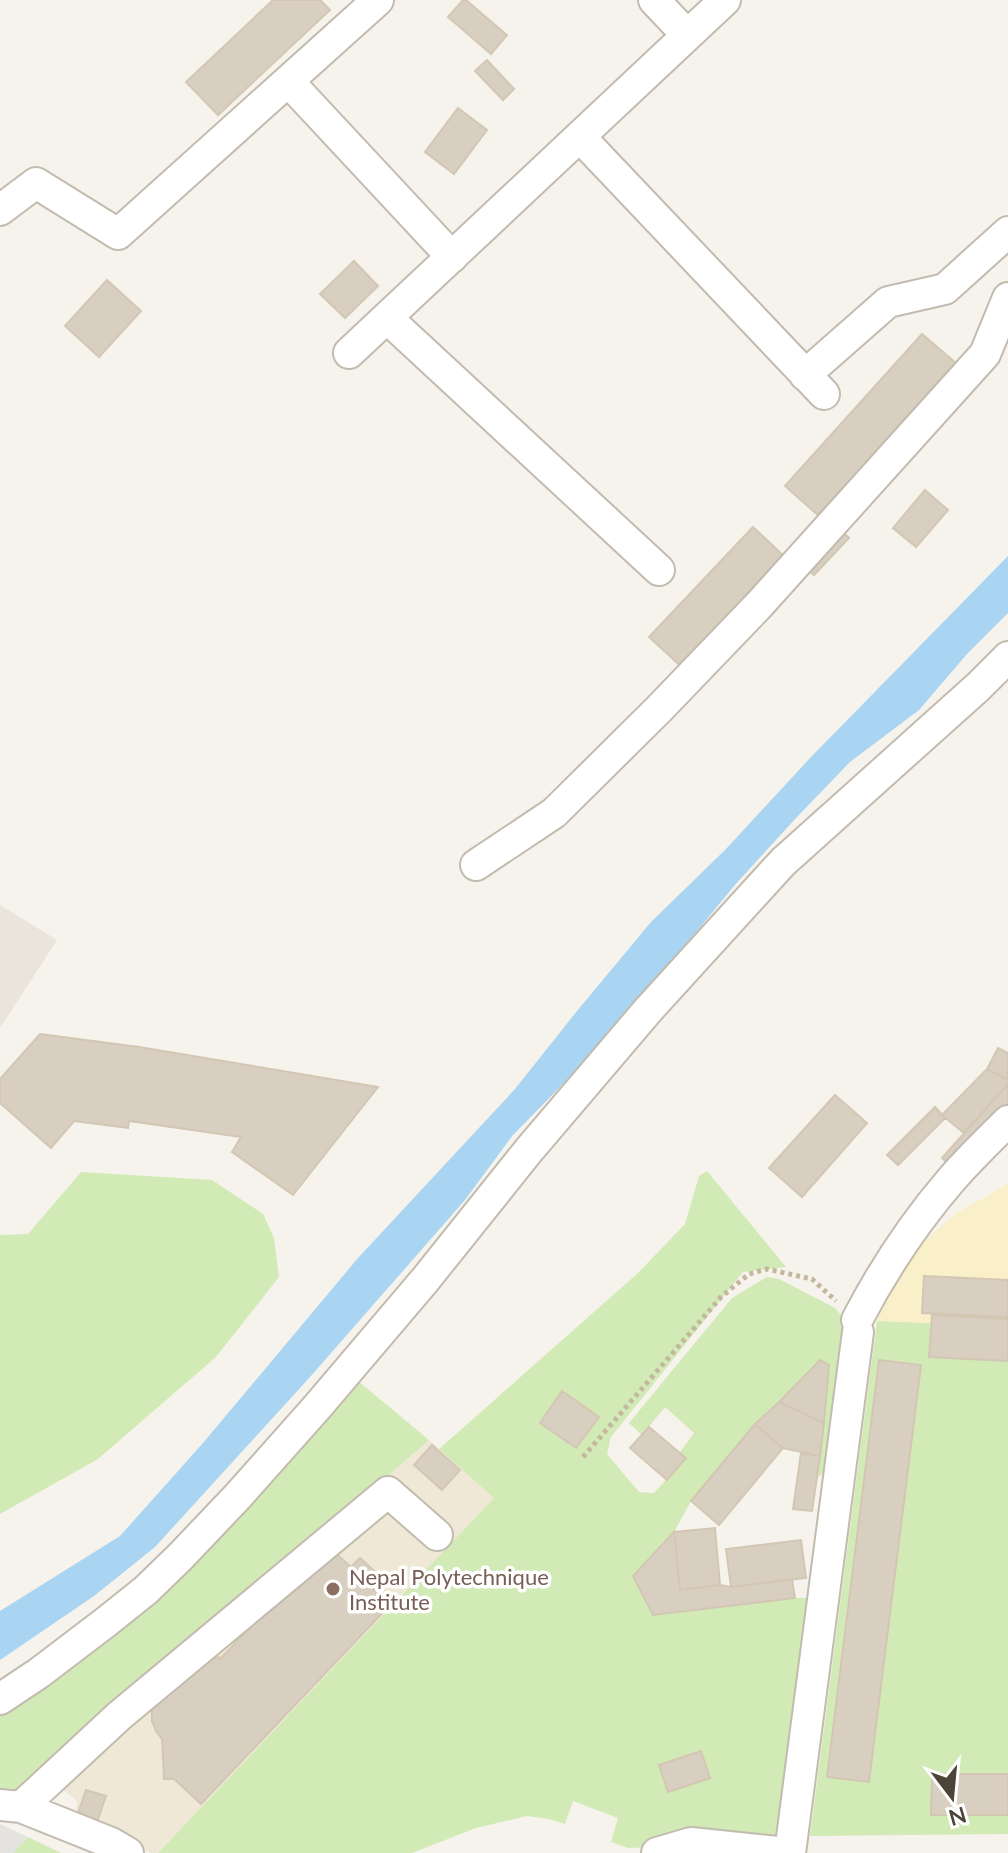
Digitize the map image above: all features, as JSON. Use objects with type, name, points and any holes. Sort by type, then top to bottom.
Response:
[{"type":"street","points":[[0,210],[36,183],[118,234],[378,0]]},
{"type":"street","points":[[654,0],[687,35]]},
{"type":"street","points":[[349,353],[725,0]]},
{"type":"street","points":[[288,81],[452,257]]},
{"type":"street","points":[[580,137],[814,384],[888,302],[945,289],[1008,232]]},
{"type":"street","points":[[476,865],[554,813],[758,606],[985,354],[1008,298]]},
{"type":"street","points":[[387,318],[659,570]]},
{"type":"street","points":[[0,1699],[106,1622],[146,1590],[181,1556],[318,1406],[559,1114],[649,1009],[783,862],[1008,657]]},
{"type":"street","points":[[657,1853],[691,1843],[789,1853],[857,1326],[874,1287],[912,1229],[953,1178],[1008,1121]]},
{"type":"street","points":[[128,1853],[111,1843],[11,1806],[388,1492],[437,1535]]},
{"type":"path","points":[[583,1457],[721,1297],[749,1274],[767,1269],[812,1279],[857,1326]]},
{"type":"shaded area","points":[[0,905],[57,940],[0,1028]]},
{"type":"shaded area","name":"Nepal Polytechnique Institute","points":[[429,1440],[495,1497],[158,1853],[151,1853],[76,1822],[77,1801],[41,1771],[153,1681]]},
{"type":"shaded area","points":[[0,1824],[28,1837],[13,1853],[0,1853]]},
{"type":"green space","points":[[707,1171],[786,1267],[743,1272],[611,1437],[607,1454],[639,1492],[654,1493],[686,1458],[680,1452],[694,1433],[665,1407],[642,1435],[629,1423],[732,1298],[767,1277],[779,1279],[835,1308],[846,1321],[832,1465],[816,1479],[829,1366],[820,1360],[755,1424],[691,1501],[674,1532],[633,1576],[653,1615],[815,1598],[782,1843],[628,1848],[611,1842],[618,1818],[573,1801],[565,1824],[527,1816],[476,1828],[412,1853],[158,1853],[494,1498],[439,1449],[638,1273],[685,1224],[699,1176]]},
{"type":"green space","points":[[81,1172],[212,1180],[263,1214],[274,1238],[279,1277],[216,1357],[98,1459],[0,1514],[0,1235],[28,1234]]},
{"type":"green space","points":[[877,1321],[1008,1326],[1008,1834],[810,1836]]},
{"type":"green space","points":[[352,1376],[429,1440],[153,1681],[19,1793],[0,1794],[0,1711]]},
{"type":"green space","points":[[28,1837],[61,1853],[13,1853]]},
{"type":"sand","points":[[1008,1184],[1008,1326],[877,1321],[904,1260],[955,1214]]},
{"type":"water","points":[[1008,556],[1008,613],[967,654],[919,710],[850,762],[796,818],[564,1083],[513,1135],[465,1200],[310,1377],[155,1547],[94,1596],[0,1660],[0,1611],[120,1536],[203,1443],[358,1258],[515,1089],[651,922],[726,849],[811,757]]},
{"type":"building","points":[[273,0],[320,0],[330,10],[218,115],[186,82]]},
{"type":"building","points":[[463,0],[507,35],[491,54],[448,17]]},
{"type":"building","points":[[487,60],[514,89],[503,100],[475,71]]},
{"type":"building","points":[[458,108],[487,130],[454,174],[425,152]]},
{"type":"building","points":[[354,261],[378,286],[345,318],[320,294]]},
{"type":"building","points":[[107,280],[141,311],[99,357],[65,326]]},
{"type":"building","points":[[922,334],[956,363],[819,516],[785,486]]},
{"type":"building","points":[[925,490],[948,510],[916,547],[893,528]]},
{"type":"building","points":[[753,527],[788,560],[684,669],[649,637]]},
{"type":"building","points":[[841,530],[849,538],[814,575],[805,567]]},
{"type":"building","points":[[40,1034],[139,1047],[378,1087],[293,1195],[232,1152],[241,1137],[129,1121],[128,1128],[74,1121],[51,1148],[0,1103],[0,1079]]},
{"type":"building","points":[[998,1048],[1008,1053],[1008,1080],[987,1069]]},
{"type":"building","points":[[987,1069],[1008,1080],[1008,1084],[964,1133],[942,1115]]},
{"type":"building","points":[[1008,1084],[1008,1107],[953,1168],[942,1158]]},
{"type":"building","points":[[835,1095],[867,1123],[802,1197],[769,1168]]},
{"type":"building","points":[[935,1107],[945,1118],[898,1165],[887,1155]]},
{"type":"building","points":[[924,1276],[1008,1280],[1008,1317],[922,1313]]},
{"type":"building","points":[[932,1315],[1008,1319],[1008,1361],[929,1357]]},
{"type":"building","points":[[820,1360],[829,1365],[824,1423],[779,1402]]},
{"type":"building","points":[[879,1360],[921,1365],[869,1782],[827,1777]]},
{"type":"building","points":[[562,1391],[599,1417],[576,1448],[540,1423]]},
{"type":"building","points":[[779,1402],[824,1423],[820,1456],[783,1448],[755,1424]]},
{"type":"building","points":[[755,1424],[783,1448],[719,1525],[691,1501]]},
{"type":"building","points":[[649,1427],[686,1458],[667,1480],[630,1448]]},
{"type":"building","points":[[432,1445],[460,1470],[442,1490],[414,1465]]},
{"type":"building","points":[[801,1453],[820,1456],[812,1511],[793,1509]]},
{"type":"building","points":[[715,1528],[720,1585],[680,1590],[674,1532]]},
{"type":"building","points":[[674,1532],[680,1590],[792,1579],[795,1598],[653,1615],[633,1576]]},
{"type":"building","points":[[801,1540],[806,1578],[731,1587],[726,1549]]},
{"type":"building","points":[[331,1549],[351,1567],[360,1558],[383,1579],[373,1589],[390,1605],[201,1804],[174,1779],[164,1779],[162,1739],[152,1721],[152,1710],[157,1701],[211,1650],[220,1659],[293,1583]]},
{"type":"building","points":[[701,1751],[710,1778],[668,1792],[659,1765]]},
{"type":"building","points":[[932,1774],[1008,1774],[1008,1815],[931,1815]]},
{"type":"building","points":[[86,1790],[106,1796],[97,1822],[77,1816]]},
{"type":"place","name":"Nepal Polytechnique Institute","points":[[333,1589]]}]
